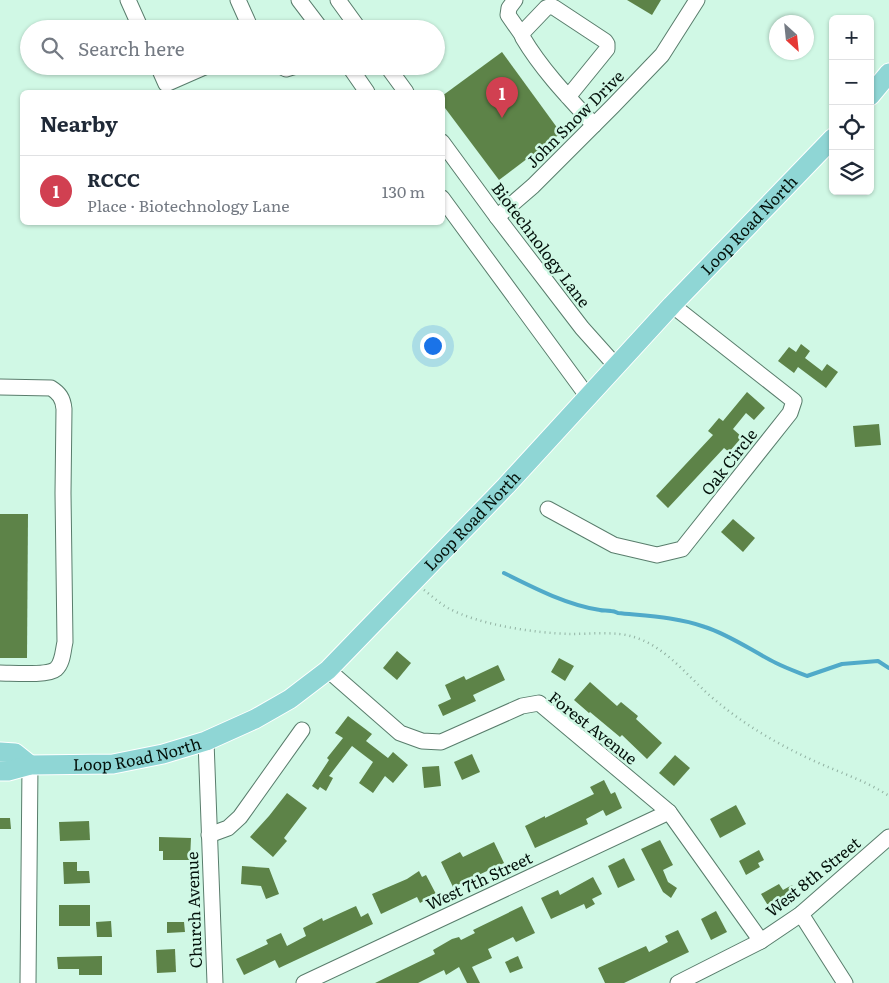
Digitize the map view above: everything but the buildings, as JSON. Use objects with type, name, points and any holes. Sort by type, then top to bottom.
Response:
[{"type":"main road","points":[[874,93],[887,82]]},
{"type":"main road","name":"Loop Road North","points":[[0,771],[8,771],[30,765],[113,764],[163,754],[206,741],[255,720],[290,699],[328,670],[506,486],[672,305],[829,142]]},
{"type":"main road","points":[[0,752],[15,752],[30,765]]},
{"type":"street","points":[[128,0],[137,20]]},
{"type":"street","points":[[238,0],[246,20]]},
{"type":"street","points":[[300,0],[314,20]]},
{"type":"street","points":[[338,0],[350,20]]},
{"type":"street","points":[[515,0],[509,8],[508,15],[522,34],[522,38],[535,57],[594,125]]},
{"type":"street","name":"John Snow Drive","points":[[497,217],[533,186],[662,55],[697,0]]},
{"type":"street","points":[[522,34],[546,8],[552,6],[605,41],[607,49],[568,96]]},
{"type":"street","points":[[162,75],[166,84],[186,75]]},
{"type":"street","points":[[355,75],[366,90]]},
{"type":"street","points":[[394,75],[405,90]]},
{"type":"street","name":"Biotechnology Lane","points":[[445,146],[582,328],[616,366]]},
{"type":"street","points":[[445,202],[588,397]]},
{"type":"street","name":"Oak Circle","points":[[548,509],[614,546],[656,555],[682,549],[790,413],[794,401],[672,305]]},
{"type":"street","points":[[0,387],[51,388],[57,392],[64,403],[65,642],[59,664],[50,672],[0,673]]},
{"type":"street","name":"Forest Avenue","points":[[328,670],[400,732],[422,741],[441,742],[522,706],[539,703],[668,812],[761,941]]},
{"type":"street","name":"Church Avenue","points":[[209,835],[228,828],[240,817],[302,730]]},
{"type":"street","name":"Church Avenue","points":[[206,741],[215,983]]},
{"type":"street","points":[[28,983],[30,765]]},
{"type":"street","name":"West 7th Street","points":[[304,983],[668,812]]},
{"type":"street","name":"West 8th Street","points":[[686,981],[761,941],[800,914],[889,837]]},
{"type":"street","points":[[800,914],[845,983]]},
{"type":"path","points":[[414,581],[448,608],[464,615],[496,624],[531,631],[567,634],[622,634],[636,637],[664,653],[725,709],[756,730],[783,746],[858,779],[889,796]]},
{"type":"waterway","points":[[504,573],[551,595],[588,608],[673,619],[714,630],[780,665],[807,676],[842,664],[878,661],[889,668]]},
{"type":"place","name":"RCCC","points":[[502,118]]}]
